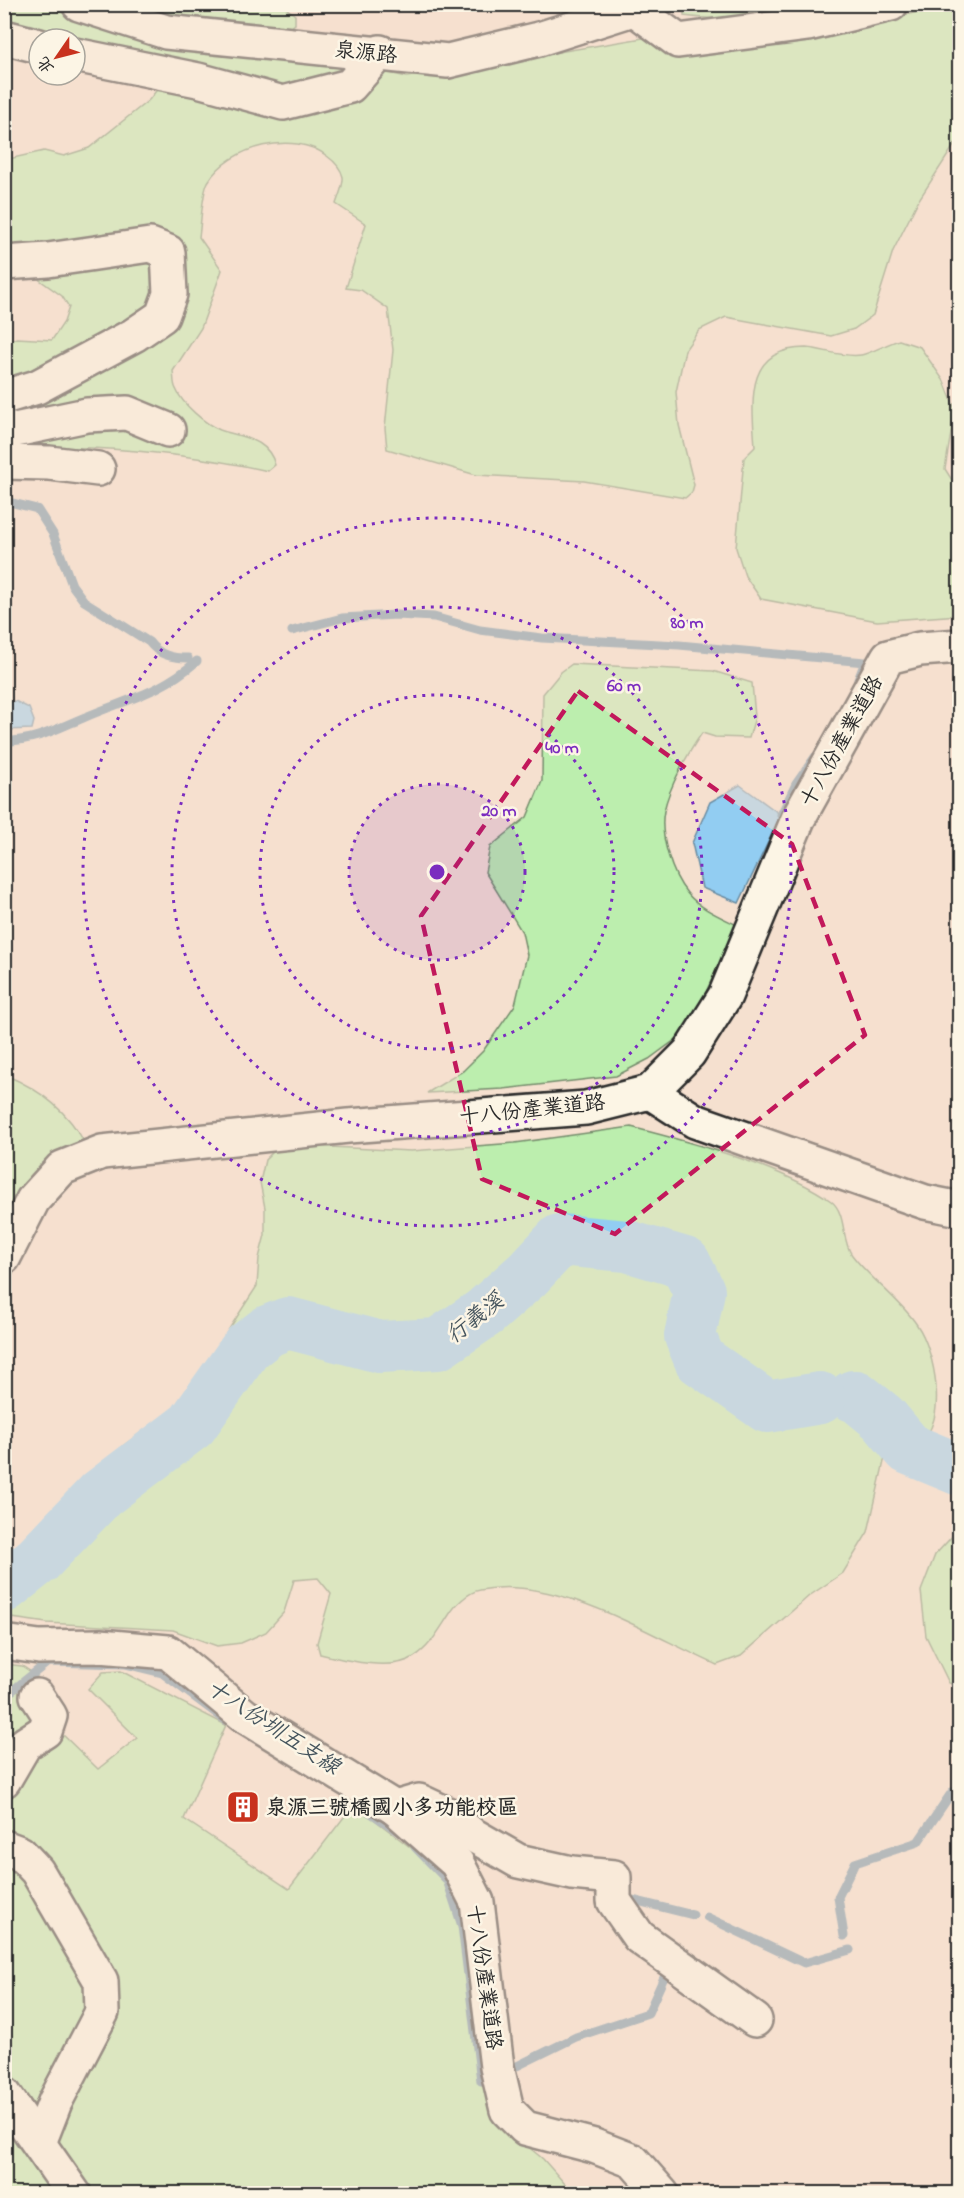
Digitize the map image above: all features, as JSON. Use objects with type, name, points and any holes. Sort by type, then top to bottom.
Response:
[{"type":"street","name":"泉源路","points":[[79,4],[166,32],[380,52],[448,61],[539,39],[643,7]]},
{"type":"street","points":[[643,7],[678,41],[808,24],[891,4]]},
{"type":"street","points":[[4,37],[27,43]]},
{"type":"street","points":[[87,57],[198,80],[283,103],[350,87],[380,52]]},
{"type":"street","points":[[4,263],[48,260],[150,244],[168,252],[170,294],[162,316],[134,335],[37,387],[4,396]]},
{"type":"street","points":[[4,427],[15,430],[87,415],[127,413],[168,430]]},
{"type":"street","points":[[4,462],[49,463],[98,469]]},
{"type":"street","name":"十八份產業道路","points":[[5,1257],[33,1200],[62,1168],[102,1152],[348,1126],[586,1108],[650,1092],[689,1053],[725,996],[798,819],[888,657],[920,649],[960,646]]},
{"type":"street","points":[[650,1092],[695,1121],[925,1202],[960,1209]]},
{"type":"street","name":"十八份產業道路","points":[[4,1642],[39,1647],[100,1646],[168,1652],[246,1716],[395,1808],[457,1863],[477,1902],[497,2067],[507,2110],[525,2128],[594,2146],[633,2161],[662,2193]]},
{"type":"street","points":[[4,1779],[25,1744],[45,1731],[50,1716],[37,1696]]},
{"type":"street","points":[[395,1808],[419,1801],[449,1815],[471,1834],[518,1861],[572,1873],[614,1877],[614,1902],[639,1937],[755,2020]]},
{"type":"street","points":[[4,1847],[20,1853],[37,1871],[101,1981],[102,2012],[55,2102],[39,2143]]},
{"type":"street","points":[[4,2094],[74,2193]]},
{"type":"highlighted area","points":[[578,691],[792,844],[865,1035],[615,1234],[482,1179],[421,916]]},
{"type":"green space","points":[[5,5],[40,5],[145,39],[333,61],[407,77],[649,37],[826,36],[944,5],[959,5],[959,138],[918,201],[893,251],[873,315],[854,329],[831,336],[726,317],[699,330],[685,350],[676,392],[679,425],[694,485],[692,492],[685,498],[584,481],[476,475],[387,449],[385,428],[393,350],[388,309],[361,290],[346,288],[366,224],[336,204],[343,180],[337,165],[313,148],[297,144],[280,143],[246,151],[218,169],[208,182],[203,201],[199,237],[222,270],[201,328],[173,371],[174,385],[179,395],[195,413],[220,430],[261,444],[272,456],[275,465],[268,471],[202,459],[136,451],[5,447],[5,341],[17,338],[52,340],[64,322],[69,307],[62,296],[5,255],[4,160],[44,151],[64,156],[89,148],[149,100],[163,82],[87,48],[87,27],[27,27],[27,33],[5,29]]},
{"type":"green space","points":[[102,5],[282,5],[295,15],[295,24],[285,31],[184,19]]},
{"type":"green space","points":[[684,5],[820,5],[771,15],[699,18],[684,16]]},
{"type":"green space","points":[[899,340],[920,347],[944,381],[955,409],[945,469],[959,491],[959,615],[877,621],[761,599],[745,576],[736,548],[744,458],[755,447],[753,395],[762,367],[771,357],[786,350],[806,348],[854,356],[869,353]]},
{"type":"green space","points":[[572,664],[713,671],[752,683],[755,717],[749,738],[715,737],[702,733],[675,781],[666,802],[663,821],[668,854],[676,876],[687,893],[710,912],[737,925],[705,994],[679,1037],[649,1059],[616,1076],[503,1089],[427,1093],[463,1071],[483,1051],[515,1005],[527,955],[522,932],[485,872],[490,847],[527,817],[542,781],[543,694],[561,672]]},
{"type":"green space","points":[[5,1075],[30,1087],[52,1102],[71,1122],[86,1145],[5,1226]]},
{"type":"green space","points":[[631,1127],[762,1166],[811,1188],[831,1201],[836,1206],[842,1220],[846,1242],[852,1255],[910,1315],[923,1337],[933,1368],[936,1403],[934,1419],[928,1433],[919,1443],[885,1457],[868,1532],[843,1573],[809,1596],[741,1656],[717,1665],[602,1610],[540,1591],[509,1587],[475,1591],[466,1596],[455,1607],[425,1648],[414,1657],[393,1664],[368,1663],[320,1654],[317,1643],[331,1594],[318,1578],[294,1580],[284,1612],[266,1632],[241,1643],[217,1646],[173,1630],[47,1623],[5,1617],[5,1566],[15,1561],[124,1445],[181,1403],[257,1286],[259,1258],[265,1235],[265,1208],[260,1182],[265,1160],[275,1150],[289,1145],[411,1151],[515,1143]]},
{"type":"green space","points":[[959,1529],[959,1687],[949,1683],[926,1636],[921,1591],[935,1555]]},
{"type":"green space","points":[[5,1664],[22,1666],[37,1676],[21,1694],[98,1769],[137,1738],[88,1689],[103,1672],[121,1671],[226,1725],[184,1819],[289,1889],[354,1804],[423,1857],[454,1891],[469,1927],[519,2139],[543,2159],[573,2193],[89,2193],[5,2074]]},
{"type":"green space","points":[[5,2105],[65,2193],[5,2193]]},
{"type":"water","points":[[15,701],[29,708],[34,721],[32,729],[5,730],[5,703]]},
{"type":"water","points":[[740,785],[781,815],[739,903],[702,888],[692,843],[710,802]]},
{"type":"waterway","points":[[13,503],[37,509],[53,534],[72,585],[84,601],[149,642],[161,653],[188,658]]},
{"type":"waterway","points":[[292,631],[342,618],[397,615],[434,617],[480,630],[542,638],[679,645],[865,662],[858,680]]},
{"type":"waterway","points":[[4,742],[45,734],[142,695],[169,681],[197,661]]},
{"type":"waterway","points":[[781,815],[796,784],[815,757]]},
{"type":"waterway","name":"行義溪","points":[[4,1587],[38,1560],[101,1494],[192,1425],[247,1347],[268,1331],[288,1323],[380,1347],[438,1344],[484,1313],[528,1274],[560,1240],[627,1246],[685,1263],[699,1291],[690,1336],[700,1360],[767,1407],[820,1398]]},
{"type":"waterway","name":"行義溪","points":[[853,1396],[883,1418],[909,1449],[960,1470]]},
{"type":"waterway","name":"十八份圳五支線","points":[[4,1691],[13,1690],[48,1662],[125,1664],[162,1673],[225,1720]]},
{"type":"waterway","name":"十八份圳五支線","points":[[844,1936],[838,1897],[855,1863],[918,1842],[952,1792],[960,1791]]},
{"type":"waterway","name":"十八份圳五支線","points":[[353,1801],[401,1833]]},
{"type":"waterway","name":"十八份圳五支線","points":[[415,1847],[447,1880],[462,1926],[481,2081]]},
{"type":"waterway","name":"十八份圳五支線","points":[[633,1900],[693,1915]]},
{"type":"waterway","name":"十八份圳五支線","points":[[707,1917],[804,1963],[850,1950]]},
{"type":"waterway","name":"十八份圳五支線","points":[[517,2066],[576,2037],[648,2013],[666,1973],[661,1968]]},
{"type":"place","name":"泉源三號橋國小多功能校區","points":[[243,1807]]}]
